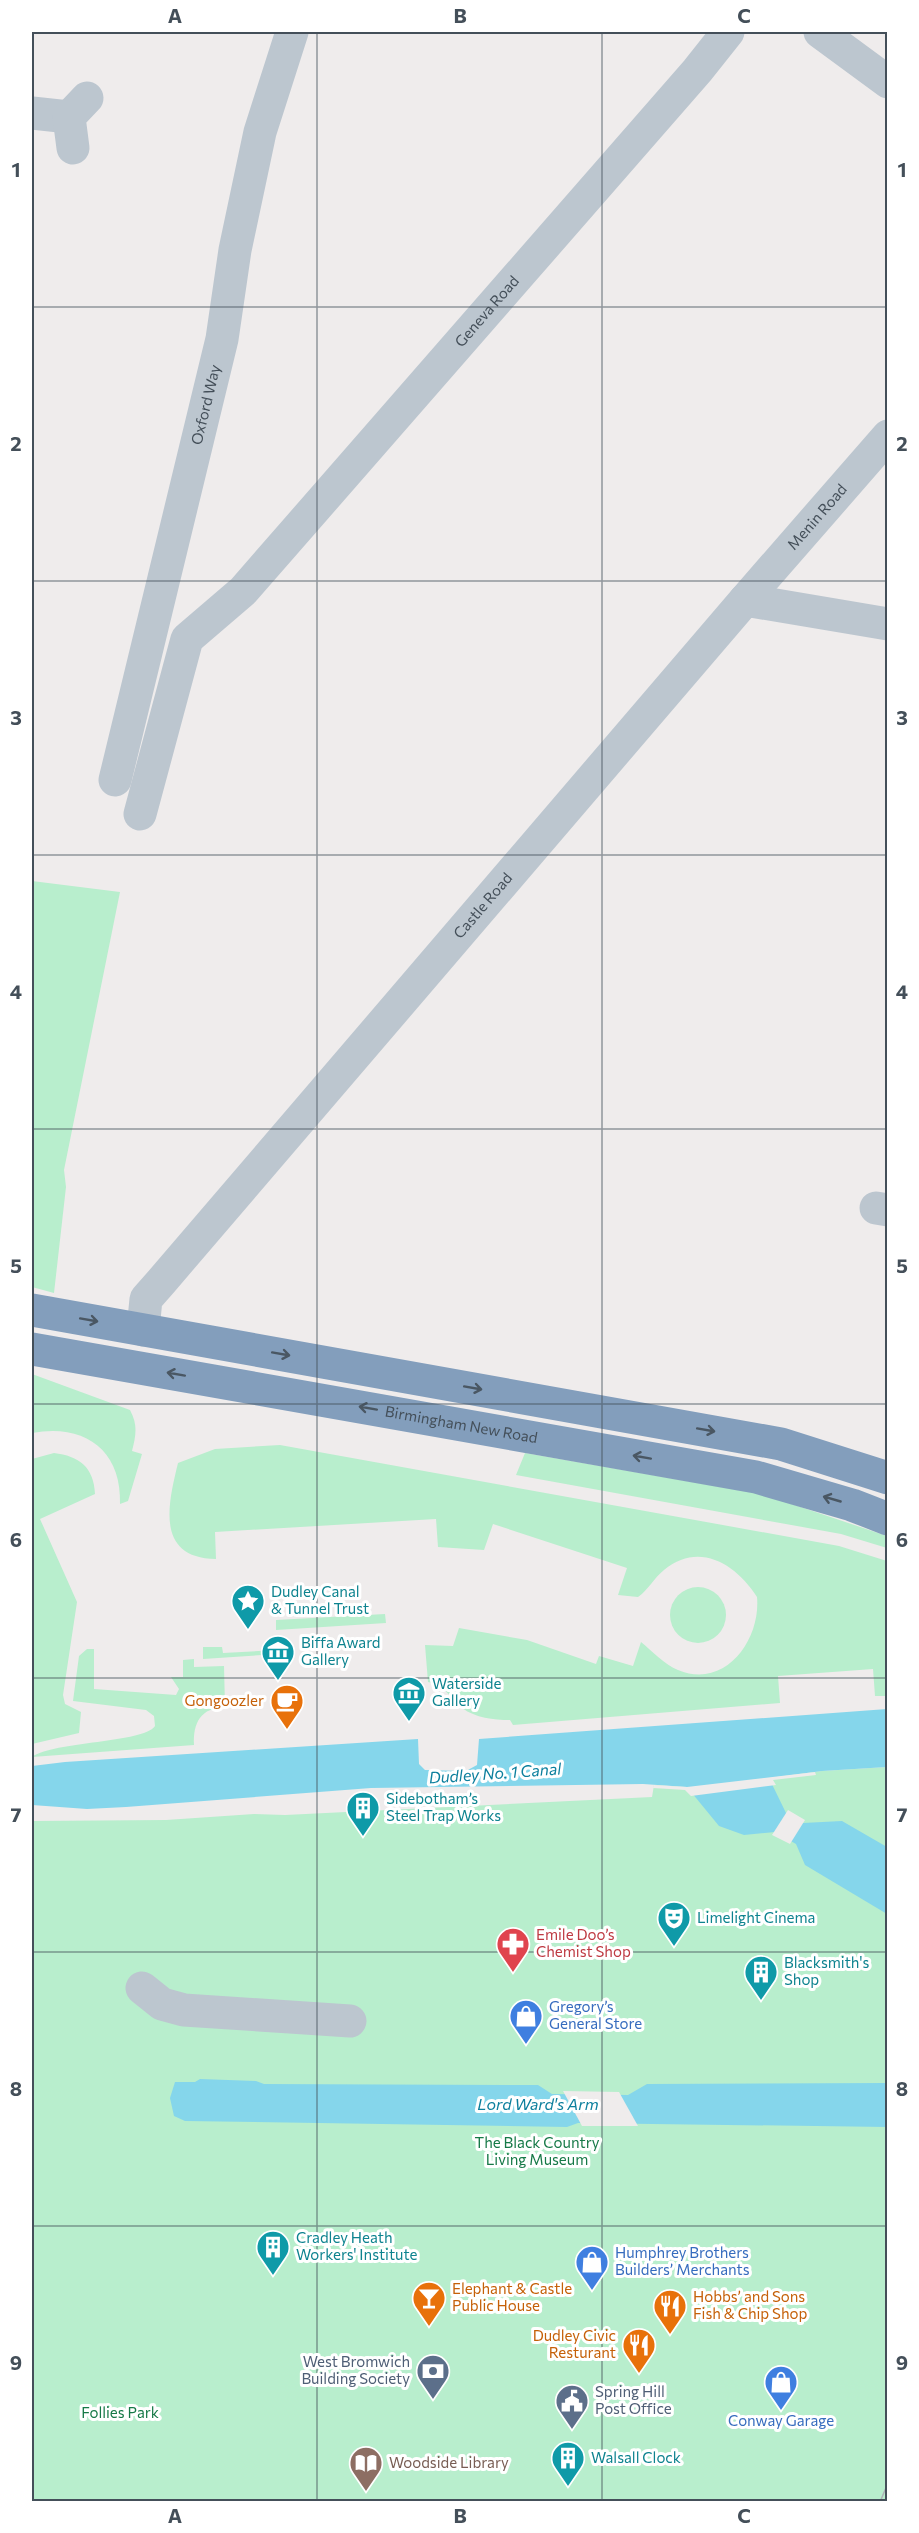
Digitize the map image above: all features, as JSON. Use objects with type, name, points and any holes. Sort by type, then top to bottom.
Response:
[{"type":"highway","points":[[32,1310],[781,1444],[888,1478]]},
{"type":"highway","name":"Birmingham New Road","points":[[32,1349],[756,1477],[888,1518]]},
{"type":"street","name":"Oxford Way","points":[[115,780],[222,339],[235,250],[260,132],[292,32]]},
{"type":"street","name":"Geneva Road","points":[[140,814],[187,639],[243,591],[697,71],[728,32]]},
{"type":"street","points":[[820,32],[888,82]]},
{"type":"street","points":[[32,113],[76,121]]},
{"type":"street","name":"Menin Road","points":[[745,600],[888,436]]},
{"type":"street","points":[[745,600],[888,624]]},
{"type":"street","name":"Castle Road","points":[[143,1330],[146,1299],[745,600]]},
{"type":"street","points":[[142,1988],[162,2004],[184,2010],[350,2020]]},
{"type":"green space","points":[[32,881],[120,892],[64,1170],[66,1187],[54,1293],[32,1287]]},
{"type":"green space","points":[[32,1374],[130,1410],[136,1430],[132,1451],[142,1454],[128,1501],[120,1504],[119,1485],[114,1468],[96,1444],[68,1432],[32,1433]]},
{"type":"green space","points":[[280,1445],[839,1546],[887,1561],[887,1696],[875,1696],[873,1669],[778,1676],[780,1703],[513,1725],[510,1720],[491,1719],[473,1714],[462,1708],[443,1689],[428,1682],[425,1645],[453,1646],[459,1628],[527,1640],[596,1664],[599,1656],[633,1666],[641,1642],[673,1668],[695,1674],[711,1673],[725,1667],[737,1657],[746,1644],[757,1613],[757,1597],[739,1575],[728,1566],[703,1557],[690,1557],[677,1561],[660,1573],[638,1597],[618,1595],[627,1568],[493,1524],[484,1550],[438,1547],[436,1519],[215,1532],[216,1559],[196,1556],[183,1549],[175,1539],[170,1526],[171,1495],[178,1463],[215,1449]]},
{"type":"green space","points":[[54,1453],[71,1457],[84,1464],[92,1477],[95,1494],[40,1519],[77,1602],[63,1695],[65,1704],[81,1712],[79,1733],[32,1744],[32,1459]]},
{"type":"green space","points":[[525,1453],[762,1494],[887,1536],[887,1548],[841,1534],[516,1475]]},
{"type":"green space","points":[[692,1587],[704,1587],[714,1591],[722,1599],[726,1615],[722,1631],[714,1639],[704,1643],[692,1643],[682,1639],[674,1631],[670,1621],[670,1609],[674,1599],[682,1591]]},
{"type":"green space","points":[[385,1614],[386,1623],[276,1630],[276,1620]]},
{"type":"green space","points":[[203,1647],[222,1647],[223,1653],[277,1650],[278,1654],[203,1659]]},
{"type":"green space","points":[[87,1649],[94,1649],[94,1689],[176,1695],[179,1689],[171,1677],[183,1677],[183,1660],[194,1659],[194,1667],[224,1666],[225,1707],[204,1713],[197,1723],[194,1745],[32,1757],[59,1748],[134,1736],[147,1732],[155,1726],[154,1716],[146,1710],[73,1701],[79,1656]]},
{"type":"green space","name":"The Black Country Living Museum","points":[[887,1767],[887,2501],[32,2501],[32,1821],[166,1820],[254,1814],[285,1815],[652,1797],[654,1785],[687,1787],[822,1771]]},
{"type":"water","name":"Dudley No. 1 Canal","points":[[887,1709],[887,1767],[822,1771],[769,1778],[786,1813],[803,1823],[842,1821],[887,1847],[887,1914],[805,1865],[796,1844],[775,1832],[744,1835],[719,1826],[687,1787],[643,1784],[371,1788],[87,1809],[32,1805],[32,1766],[65,1762],[418,1739],[419,1764],[425,1770],[466,1771],[477,1765],[479,1739]]},
{"type":"water","name":"Lord Ward's Arm","points":[[200,2079],[256,2081],[264,2084],[538,2085],[552,2094],[628,2095],[647,2084],[887,2083],[888,2127],[578,2123],[567,2127],[185,2121],[174,2116],[170,2098],[175,2082],[195,2082]]},
{"type":"pier","points":[[815,1772],[816,1775],[773,1780],[776,1785],[691,1796],[685,1790],[653,1788],[654,1785],[687,1787]]},
{"type":"pier","points":[[788,1810],[805,1820],[790,1844],[772,1835]]},
{"type":"pier","points":[[563,2091],[619,2092],[638,2126],[582,2126]]},
{"type":"tram line","points":[[880,2502],[888,2483]]},
{"type":"place","name":"Dudley Canal & Tunnel Trust","points":[[248,1630]]},
{"type":"place","name":"Biffa Award Gallery","points":[[278,1681]]},
{"type":"place","name":"Waterside Gallery","points":[[409,1722]]},
{"type":"place","name":"Gongoozler","points":[[287,1730]]},
{"type":"place","name":"Sidebotham’s Steel Trap Works","points":[[363,1837]]},
{"type":"place","name":"Limelight Cinema","points":[[674,1947]]},
{"type":"place","name":"Emile Doo’s Chemist Shop","points":[[513,1973]]},
{"type":"place","name":"Blacksmith's Shop","points":[[761,2001]]},
{"type":"place","name":"Gregory’s General Store","points":[[526,2045]]},
{"type":"place","name":"Cradley Heath Workers' Institute","points":[[273,2276]]},
{"type":"place","name":"Humphrey Brothers Builders’ Merchants","points":[[592,2291]]},
{"type":"place","name":"Elephant & Castle Public House","points":[[429,2327]]},
{"type":"place","name":"Hobbs’ and Sons Fish & Chip Shop","points":[[670,2335]]},
{"type":"place","name":"Dudley Civic Resturant","points":[[639,2374]]},
{"type":"place","name":"West Bromwich Building Society","points":[[433,2400]]},
{"type":"place","name":"Conway Garage","points":[[781,2411]]},
{"type":"place","name":"Spring Hill Post Office","points":[[572,2430]]},
{"type":"place","name":"Walsall Clock","points":[[568,2487]]},
{"type":"place","name":"Woodside Library","points":[[366,2492]]},
{"type":"park label","name":"Follies Park","points":[[120,2413]]}]
